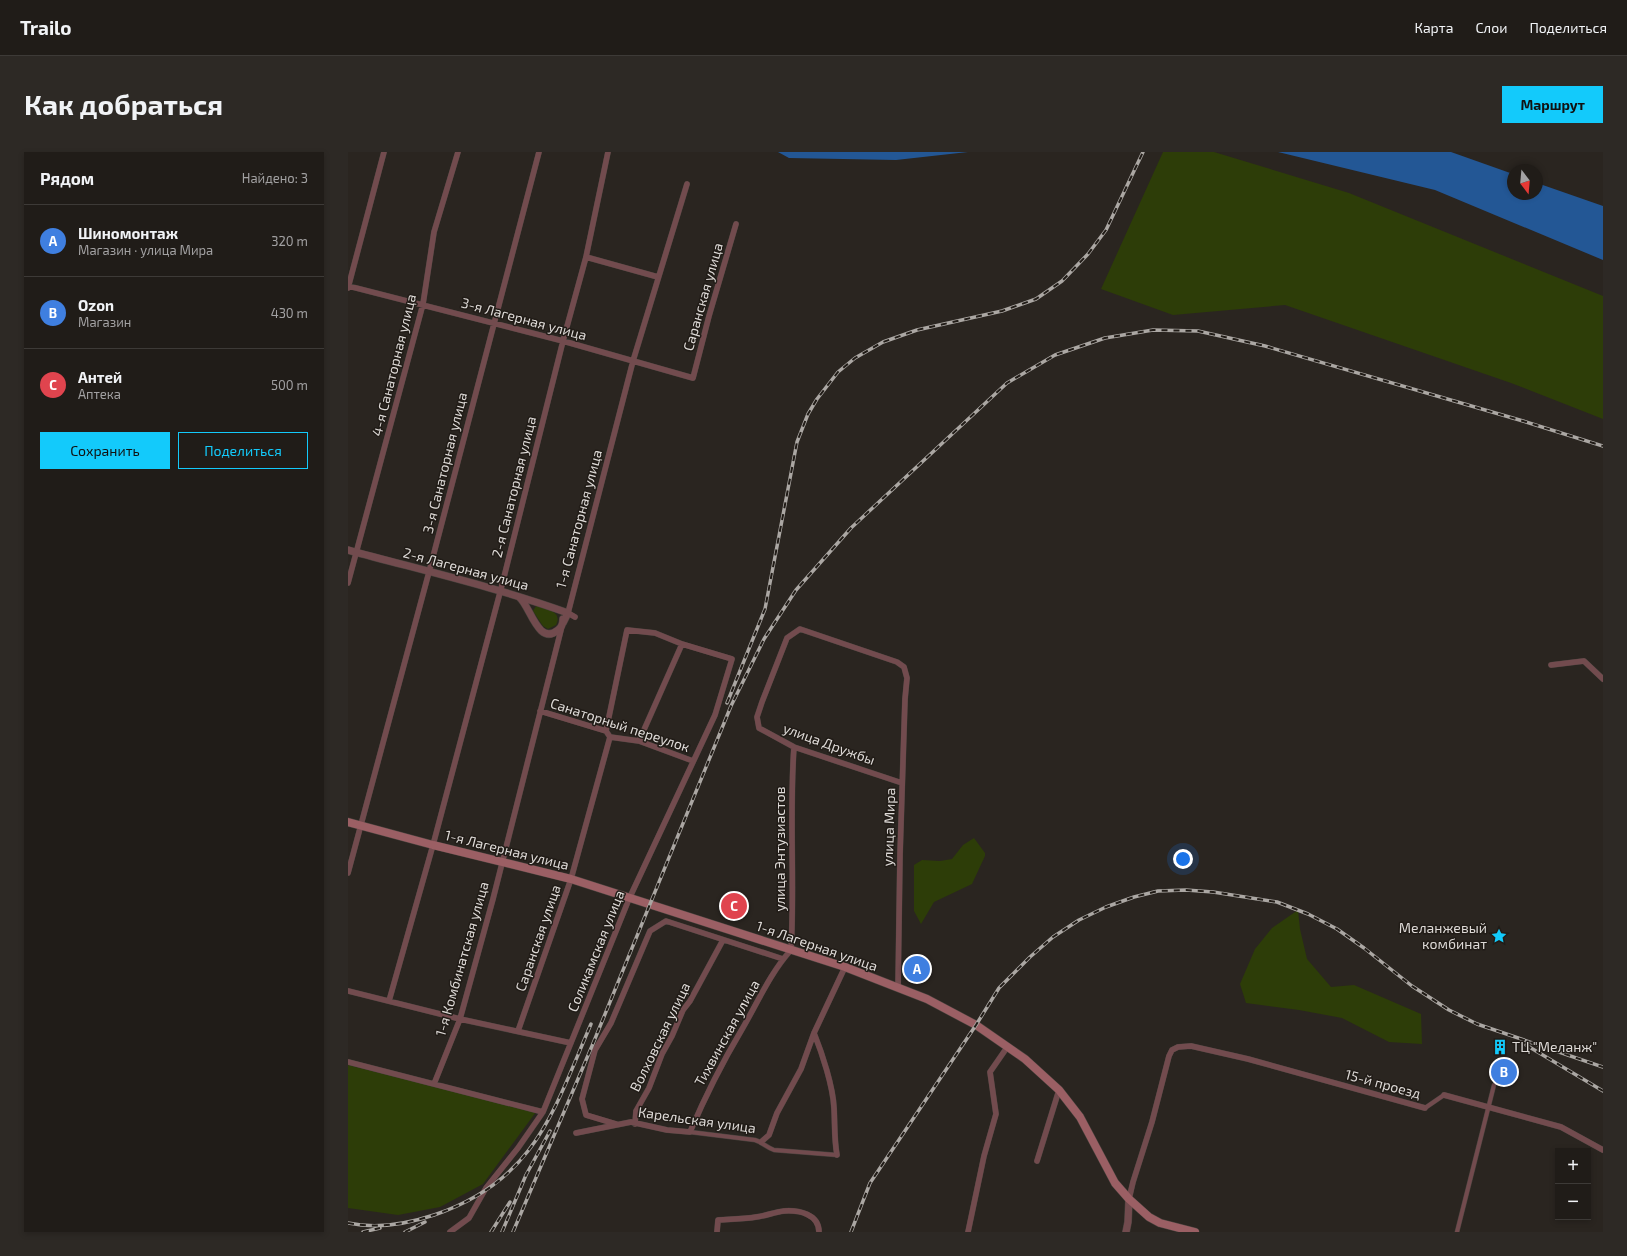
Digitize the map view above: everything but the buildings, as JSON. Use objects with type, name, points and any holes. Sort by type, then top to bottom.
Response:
[{"type":"main road","name":"1-я Лагерная улица","points":[[348,822],[433,845],[571,879],[629,899],[845,967],[927,999],[976,1025],[1026,1059],[1059,1090],[1080,1117],[1115,1183],[1129,1199],[1149,1217],[1160,1223],[1194,1232]]},
{"type":"street","points":[[348,287],[384,152]]},
{"type":"street","name":"4-я Санаторная улица","points":[[348,583],[423,304],[434,232],[458,152]]},
{"type":"street","name":"3-я Санаторная улица","points":[[348,873],[429,572],[539,152]]},
{"type":"street","name":"2-я Санаторная улица","points":[[388,1001],[433,845],[500,591],[563,341],[586,258],[608,154]]},
{"type":"street","name":"1-я Санаторная улица","points":[[502,861],[633,360],[687,184]]},
{"type":"street","name":"Саранская улица","points":[[693,378],[709,316],[736,224]]},
{"type":"street","points":[[586,258],[658,277]]},
{"type":"street","name":"3-я Лагерная улица","points":[[348,287],[423,304],[633,360],[693,378]]},
{"type":"street","name":"2-я Лагерная улица","points":[[348,550],[500,591],[555,608],[575,617]]},
{"type":"street","points":[[519,597],[525,603],[531,617],[542,631],[550,634],[554,633],[563,623],[561,614],[555,608]]},
{"type":"street","points":[[606,731],[627,630],[655,633],[682,644],[639,741]]},
{"type":"street","name":"улица Мира","points":[[757,717],[787,638],[800,630],[897,662],[904,668],[906,678],[902,783],[898,988]]},
{"type":"street","name":"Соликамская улица","points":[[450,1232],[469,1218],[486,1188],[518,1148],[543,1112],[629,899],[715,714],[732,659],[682,644]]},
{"type":"street","points":[[1551,665],[1584,661],[1603,680]]},
{"type":"street","name":"Санаторный переулок","points":[[540,712],[606,731],[610,737],[639,741],[693,761]]},
{"type":"street","name":"улица Дружбы","points":[[757,717],[759,728],[794,747],[902,783]]},
{"type":"street","name":"Саранская улица","points":[[518,1031],[571,879],[610,737]]},
{"type":"street","name":"улица Энтузиастов","points":[[791,950],[791,787],[794,747]]},
{"type":"street","name":"1-я Комбинатская улица","points":[[434,1084],[460,1019],[502,861]]},
{"type":"street","points":[[618,1125],[586,1115],[582,1099],[595,1050],[611,1023],[650,931],[666,921],[783,959]]},
{"type":"street","name":"Волховская улица","points":[[635,1124],[636,1111],[649,1088],[662,1054],[672,1036],[683,1010],[690,1001],[723,940]]},
{"type":"street","name":"Тихвинская улица","points":[[690,1132],[711,1085],[734,1040],[783,959],[791,950]]},
{"type":"street","points":[[760,1142],[769,1135],[777,1113],[801,1069],[814,1033],[845,967]]},
{"type":"street","points":[[348,991],[460,1019],[571,1043]]},
{"type":"street","points":[[814,1033],[824,1063],[833,1101],[835,1147],[837,1155]]},
{"type":"street","points":[[968,1232],[984,1156],[996,1114],[990,1072],[1008,1046]]},
{"type":"street","name":"15-й проезд","points":[[1129,1199],[1152,1122],[1169,1056],[1172,1050],[1178,1047],[1190,1046],[1226,1054],[1425,1108],[1444,1095],[1561,1127],[1603,1150]]},
{"type":"street","points":[[348,1062],[543,1112]]},
{"type":"street","points":[[1457,1232],[1494,1085]]},
{"type":"street","points":[[1037,1161],[1059,1090]]},
{"type":"street","name":"Карельская улица","points":[[576,1133],[631,1122],[667,1130],[754,1140],[774,1150],[837,1155]]},
{"type":"street","points":[[1126,1232],[1129,1199]]},
{"type":"street","points":[[718,1232],[718,1220],[757,1217],[785,1211],[808,1214],[816,1219],[819,1232]]},
{"type":"green space","points":[[1163,152],[1214,152],[1349,193],[1603,296],[1603,419],[1511,383],[1285,305],[1173,315],[1101,289]]},
{"type":"green space","points":[[536,606],[552,611],[558,620],[556,625],[548,629],[543,626],[533,611]]},
{"type":"green space","points":[[974,838],[985,853],[985,856],[972,884],[934,902],[921,924],[914,911],[914,865],[922,860],[940,861],[952,859],[963,845]]},
{"type":"green space","points":[[1298,910],[1300,929],[1307,959],[1331,987],[1354,985],[1421,1014],[1422,1044],[1389,1042],[1342,1018],[1299,1010],[1246,1003],[1240,984],[1255,949],[1272,928]]},
{"type":"green space","points":[[348,1065],[536,1112],[483,1184],[440,1207],[398,1215],[348,1208]]},
{"type":"water","points":[[778,152],[968,152],[896,160],[789,158]]},
{"type":"water","points":[[1278,152],[1451,152],[1507,172],[1507,200],[1543,200],[1543,185],[1603,206],[1603,260],[1435,190]]},
{"type":"railway","points":[[727,703],[765,609],[797,442],[808,414],[817,399],[838,372],[855,358],[883,342],[917,330],[1002,311],[1036,299],[1062,281],[1088,254],[1106,230],[1143,152]]},
{"type":"railway","points":[[513,1232],[592,1046],[731,706],[764,639],[796,590],[851,528],[1007,383],[1055,355],[1105,338],[1153,330],[1198,331],[1265,346],[1523,421],[1603,446]]},
{"type":"railway","points":[[851,1232],[870,1183],[976,1025],[999,988],[1030,957],[1053,937],[1079,920],[1106,907],[1134,897],[1158,891],[1186,890],[1213,892],[1277,902],[1308,914],[1337,929],[1364,948],[1412,986],[1449,1010],[1477,1024],[1603,1067]]},
{"type":"railway","points":[[348,1223],[370,1226],[392,1225],[424,1218],[468,1201],[496,1183],[518,1163],[536,1140],[565,1086],[591,1024]]},
{"type":"railway","points":[[1526,1045],[1603,1091]]},
{"type":"railway","points":[[502,1232],[526,1175],[550,1131]]},
{"type":"railway","points":[[491,1232],[510,1202]]},
{"type":"railway","points":[[405,1232],[425,1222]]},
{"type":"railway","points":[[363,1232],[380,1228]]},
{"type":"place","name":"Антей","points":[[734,906]]},
{"type":"place","name":"Меланжевый комбинат","points":[[1499,936]]},
{"type":"place","name":"Шиномонтаж","points":[[917,969]]},
{"type":"place","name":"ТЦ \"Меланж\"","points":[[1500,1047]]},
{"type":"place","name":"Ozon","points":[[1504,1072]]}]
